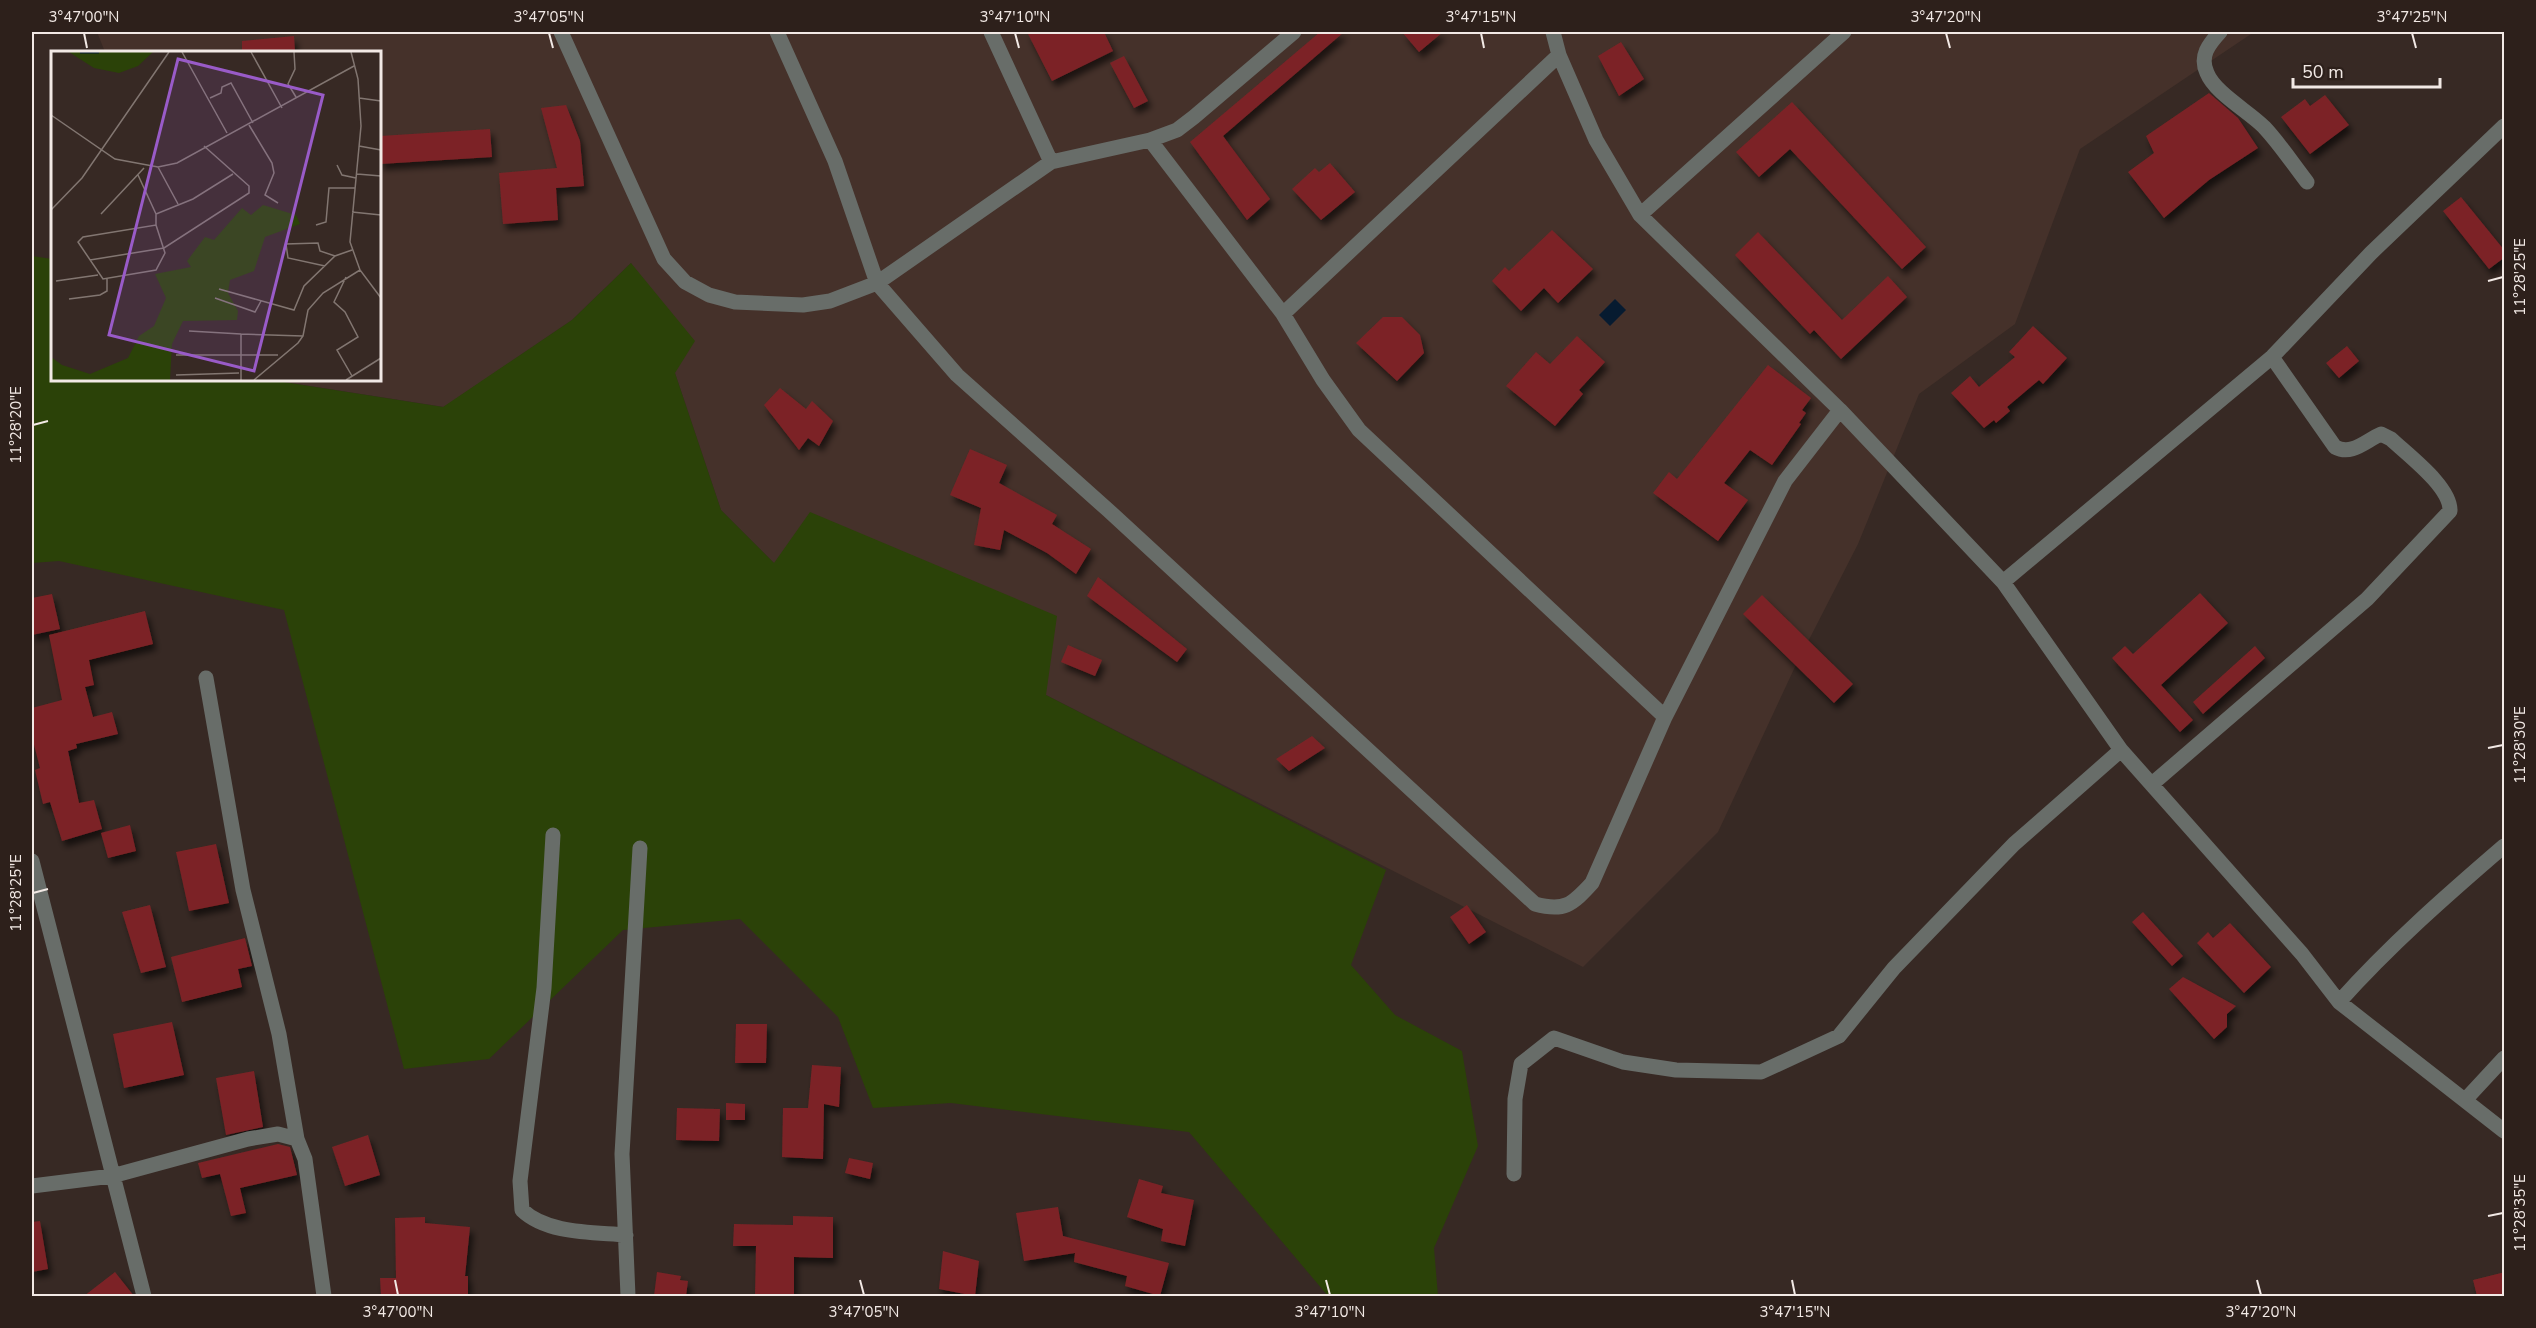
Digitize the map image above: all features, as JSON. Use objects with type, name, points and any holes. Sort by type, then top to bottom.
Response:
[{"type":"street","points":[[561,32],[664,259],[685,282],[709,295],[735,302],[803,305],[830,301],[877,283],[1051,162],[1150,140],[1185,123],[1294,32]]},
{"type":"street","points":[[777,32],[835,162],[877,283],[957,375],[1108,510],[1535,904],[1554,909],[1574,902],[1592,884],[1665,717],[1785,481],[1840,410]]},
{"type":"street","points":[[992,32],[1051,162]]},
{"type":"street","points":[[1553,32],[1559,55],[1596,140],[1640,215],[1840,410],[2003,582],[2121,750],[2302,954],[2339,1002],[2505,1131]]},
{"type":"street","points":[[1640,215],[1844,32]]},
{"type":"street","points":[[2220,32],[2205,50],[2207,73],[2214,83],[2264,127],[2307,182]]},
{"type":"street","points":[[1283,314],[1559,55]]},
{"type":"street","points":[[2003,582],[2272,357],[2371,253],[2505,126]]},
{"type":"street","points":[[1150,140],[1283,314],[1323,380],[1359,430],[1665,717]]},
{"type":"street","points":[[2152,784],[2367,599],[2450,511],[2450,500],[2444,490],[2391,439],[2381,434],[2350,451],[2343,451],[2335,447],[2272,357]]},
{"type":"street","points":[[206,678],[214,735],[243,890],[279,1034],[297,1139],[305,1160],[324,1296]]},
{"type":"street","points":[[1514,1174],[1515,1100],[1521,1064],[1554,1038],[1633,1064],[1676,1070],[1761,1072],[1839,1036],[1894,968],[2014,844],[2121,750]]},
{"type":"street","points":[[553,835],[543,988],[520,1181],[522,1210],[531,1219],[565,1229],[626,1235]]},
{"type":"street","points":[[2339,1002],[2407,932],[2505,846]]},
{"type":"street","points":[[628,1296],[622,1154],[639,848]]},
{"type":"street","points":[[32,861],[144,1296]]},
{"type":"street","points":[[2466,1099],[2505,1058]]},
{"type":"street","points":[[32,1186],[112,1176],[248,1139],[278,1134],[297,1139]]},
{"type":"shaded area","points":[[97,32],[2254,32],[2080,149],[2015,324],[1919,394],[1858,544],[1794,669],[1718,832],[1583,967],[1046,695],[774,563],[721,510],[675,373],[631,263],[572,320],[444,407],[277,381],[381,381],[381,51],[105,51]]},
{"type":"green space","points":[[32,256],[51,259],[51,381],[277,381],[443,407],[572,320],[631,263],[695,341],[675,373],[721,510],[774,563],[810,512],[1057,616],[1046,695],[1386,870],[1351,965],[1395,1015],[1462,1051],[1478,1146],[1434,1248],[1438,1296],[1328,1296],[1189,1132],[951,1103],[873,1108],[838,1017],[740,919],[623,930],[489,1059],[404,1069],[284,610],[59,561],[32,563]]},
{"type":"water","points":[[1615,299],[1626,310],[1610,326],[1599,315]]},
{"type":"building","points":[[1027,32],[1104,32],[1113,51],[1052,81]]},
{"type":"building","points":[[1320,32],[1344,32],[1223,136],[1270,199],[1247,220],[1190,142]]},
{"type":"building","points":[[1402,32],[1443,32],[1419,52]]},
{"type":"building","points":[[294,36],[295,51],[242,51],[242,41]]},
{"type":"building","points":[[1621,42],[1644,79],[1619,96],[1598,56]]},
{"type":"building","points":[[1124,56],[1148,101],[1134,108],[1110,63]]},
{"type":"building","points":[[2209,93],[2238,118],[2258,148],[2209,180],[2164,218],[2128,172],[2154,153],[2146,136]]},
{"type":"building","points":[[2325,95],[2349,125],[2310,154],[2281,117],[2305,99],[2310,106]]},
{"type":"building","points":[[1792,102],[1926,247],[1902,269],[1790,149],[1759,177],[1736,152]]},
{"type":"building","points":[[566,105],[580,141],[584,186],[556,188],[558,220],[503,224],[499,173],[557,168],[541,108]]},
{"type":"building","points":[[490,129],[492,157],[381,164],[381,136]]},
{"type":"building","points":[[1330,163],[1355,192],[1321,220],[1292,189],[1315,168],[1319,172]]},
{"type":"building","points":[[2461,197],[2505,251],[2505,257],[2489,269],[2443,211]]},
{"type":"building","points":[[1552,230],[1593,269],[1558,303],[1544,288],[1521,311],[1492,281],[1505,267],[1509,271]]},
{"type":"building","points":[[1758,232],[1842,320],[1888,276],[1907,297],[1841,359],[1814,330],[1810,334],[1735,255]]},
{"type":"building","points":[[1383,317],[1402,317],[1420,335],[1424,353],[1397,381],[1356,343]]},
{"type":"building","points":[[2033,326],[2067,358],[2043,384],[2039,380],[2007,407],[2010,411],[1996,423],[1994,420],[1984,428],[1951,393],[1970,376],[1979,387],[2015,357],[2009,352]]},
{"type":"building","points":[[1577,336],[1605,362],[1579,390],[1583,394],[1555,426],[1506,386],[1536,352],[1550,364]]},
{"type":"building","points":[[2347,346],[2359,361],[2339,378],[2326,363]]},
{"type":"building","points":[[1768,365],[1811,398],[1802,410],[1806,413],[1799,423],[1801,424],[1772,465],[1750,450],[1724,483],[1748,500],[1718,541],[1653,493],[1669,472],[1677,479]]},
{"type":"building","points":[[780,388],[806,409],[812,401],[833,421],[819,446],[808,438],[799,450],[764,405]]},
{"type":"building","points":[[970,449],[1007,465],[999,483],[1057,515],[1052,524],[1091,549],[1076,574],[1047,553],[1004,530],[1000,550],[974,545],[981,508],[950,495]]},
{"type":"building","points":[[1098,577],[1187,649],[1177,662],[1087,596]]},
{"type":"building","points":[[2200,593],[2228,623],[2161,685],[2193,720],[2180,732],[2112,658],[2125,646],[2133,654]]},
{"type":"building","points":[[52,594],[60,629],[32,635],[32,598]]},
{"type":"building","points":[[1762,595],[1853,684],[1834,703],[1743,614]]},
{"type":"building","points":[[145,611],[153,644],[89,660],[94,685],[85,687],[93,717],[112,712],[118,734],[76,744],[77,748],[68,751],[79,803],[94,800],[102,829],[62,841],[50,802],[43,804],[35,770],[40,768],[32,737],[32,708],[62,700],[49,635]]},
{"type":"building","points":[[1068,645],[1102,660],[1095,676],[1061,662]]},
{"type":"building","points":[[2255,646],[2265,658],[2203,714],[2193,702]]},
{"type":"building","points":[[1312,736],[1325,748],[1289,771],[1276,759]]},
{"type":"building","points":[[130,825],[136,851],[108,858],[101,833]]},
{"type":"building","points":[[216,844],[229,903],[189,911],[176,852]]},
{"type":"building","points":[[150,905],[166,967],[141,973],[122,912]]},
{"type":"building","points":[[1467,905],[1486,932],[1469,944],[1450,917]]},
{"type":"building","points":[[2143,912],[2183,956],[2172,966],[2132,922]]},
{"type":"building","points":[[2230,923],[2271,967],[2244,993],[2197,943],[2208,932],[2213,938]]},
{"type":"building","points":[[245,938],[252,966],[238,969],[242,987],[182,1002],[171,957]]},
{"type":"building","points":[[2183,977],[2236,1006],[2227,1014],[2227,1027],[2214,1039],[2169,989]]},
{"type":"building","points":[[172,1022],[184,1075],[124,1088],[113,1034]]},
{"type":"building","points":[[736,1024],[767,1024],[766,1063],[735,1063]]},
{"type":"building","points":[[812,1065],[841,1067],[839,1107],[824,1104],[823,1159],[782,1157],[783,1108],[808,1108]]},
{"type":"building","points":[[254,1071],[263,1127],[226,1135],[216,1078]]},
{"type":"building","points":[[726,1103],[745,1104],[745,1120],[726,1120]]},
{"type":"building","points":[[677,1108],[720,1109],[719,1141],[676,1140]]},
{"type":"building","points":[[368,1135],[380,1175],[345,1186],[332,1147]]},
{"type":"building","points":[[278,1144],[290,1147],[297,1175],[240,1188],[246,1213],[231,1216],[220,1174],[202,1178],[198,1163]]},
{"type":"building","points":[[849,1158],[873,1163],[870,1179],[845,1173]]},
{"type":"building","points":[[1139,1179],[1163,1186],[1161,1193],[1194,1200],[1185,1246],[1161,1241],[1163,1229],[1127,1217]]},
{"type":"building","points":[[1058,1207],[1063,1236],[1169,1263],[1160,1296],[1125,1286],[1127,1276],[1074,1262],[1075,1253],[1024,1261],[1016,1213]]},
{"type":"building","points":[[793,1216],[833,1217],[833,1258],[794,1257],[794,1296],[755,1296],[756,1246],[733,1246],[734,1224],[793,1225]]},
{"type":"building","points":[[425,1217],[425,1223],[470,1227],[465,1276],[468,1276],[468,1296],[381,1296],[380,1278],[396,1278],[395,1218]]},
{"type":"building","points":[[40,1221],[48,1269],[32,1272],[32,1222]]},
{"type":"building","points":[[943,1251],[979,1261],[975,1296],[939,1289]]},
{"type":"building","points":[[115,1272],[134,1296],[84,1296]]},
{"type":"building","points":[[657,1272],[681,1276],[680,1280],[688,1281],[686,1296],[654,1296]]},
{"type":"building","points":[[2505,1272],[2505,1296],[2477,1296],[2473,1280]]}]
